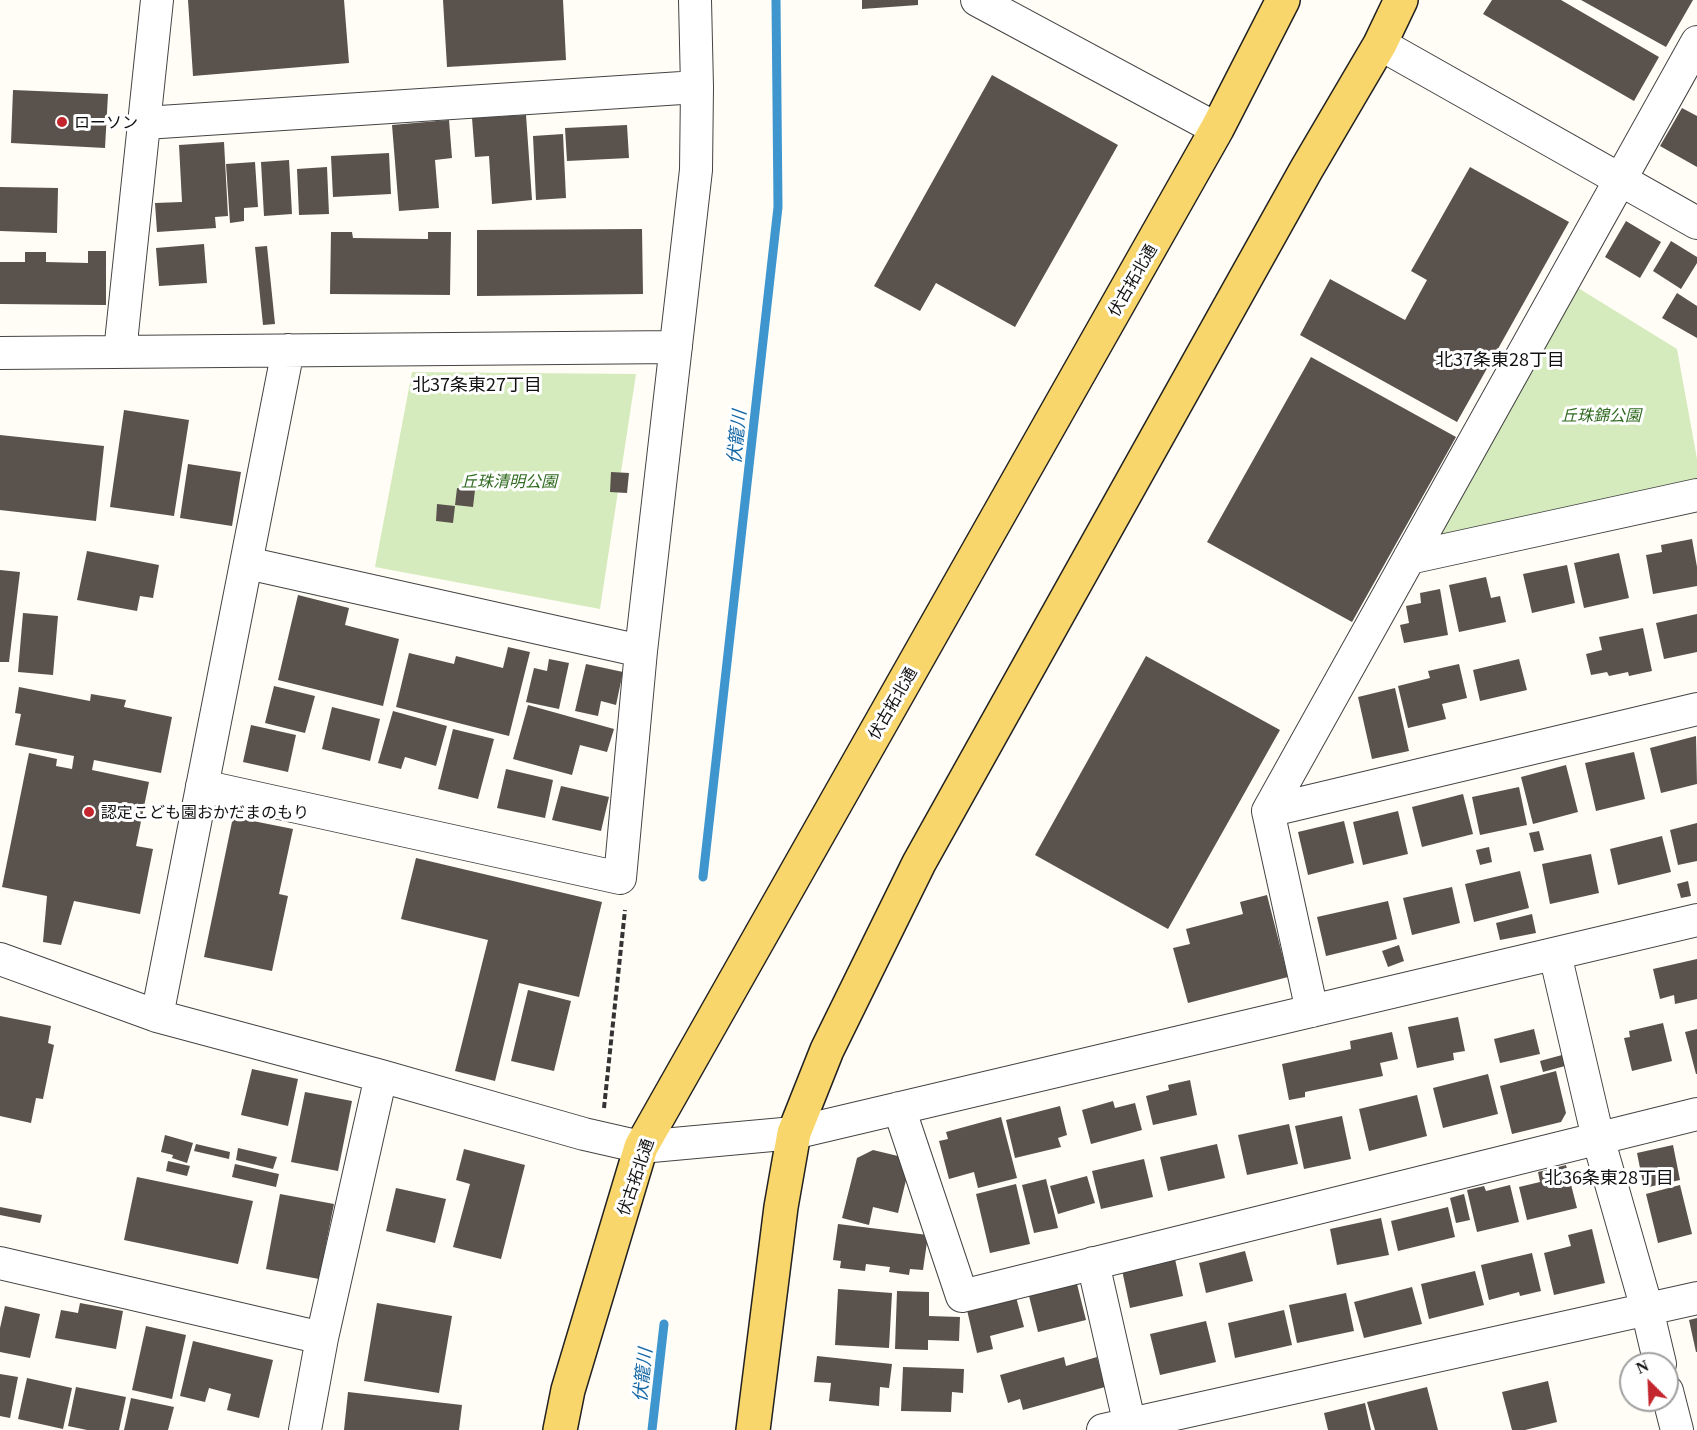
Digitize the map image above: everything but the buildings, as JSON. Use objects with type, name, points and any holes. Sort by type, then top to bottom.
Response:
[{"type":"main road","name":"伏古拓北通","points":[[560,1430],[568,1390],[642,1147],[1217,129],[1283,0]]},
{"type":"main road","points":[[758,1429],[781,1207],[794,1133],[827,1050],[919,863],[1306,170],[1380,44],[1401,0]]},
{"type":"street","points":[[120,352],[157,0]]},
{"type":"street","points":[[202,786],[620,878],[641,651],[696,170],[697,87],[694,0]]},
{"type":"street","points":[[977,0],[1217,129]]},
{"type":"street","points":[[1312,1011],[1268,811],[1697,42]]},
{"type":"street","points":[[1380,44],[1697,223]]},
{"type":"street","points":[[145,123],[697,87]]},
{"type":"street","points":[[0,353],[676,347]]},
{"type":"street","points":[[157,1016],[288,350]]},
{"type":"street","points":[[1409,558],[1697,495]]},
{"type":"street","points":[[247,563],[641,651]]},
{"type":"street","points":[[1268,811],[1697,709]]},
{"type":"street","points":[[0,959],[157,1016],[381,1076],[584,1134],[642,1147],[794,1133],[1697,920]]},
{"type":"street","points":[[1555,954],[1598,1138],[1657,1352]]},
{"type":"street","points":[[305,1430],[322,1338],[381,1076]]},
{"type":"street","points":[[899,1108],[963,1296],[1697,1114]]},
{"type":"street","points":[[0,1263],[322,1338]]},
{"type":"street","points":[[1093,1263],[1121,1428],[1697,1298]]},
{"type":"street","points":[[1672,1412],[1677,1430]]},
{"type":"path","points":[[604,1112],[626,900]]},
{"type":"green space","name":"丘珠錦公園","points":[[1575,286],[1677,349],[1697,459],[1697,484],[1432,538]]},
{"type":"green space","name":"丘珠清明公園","points":[[412,372],[636,374],[600,609],[375,567]]},
{"type":"waterway","name":"伏籠川","points":[[703,877],[778,207],[776,0]]},
{"type":"waterway","name":"伏籠川","points":[[652,1430],[664,1324]]},
{"type":"place","name":"ローソン","points":[[62,122]]},
{"type":"place","name":"認定こども園おかだまのもり","points":[[89,812]]},
{"type":"district","name":"北37条東28丁目","points":[[1500,359]]},
{"type":"district","name":"北37条東27丁目","points":[[477,384]]},
{"type":"district","name":"北36条東28丁目","points":[[1609,1177]]}]
